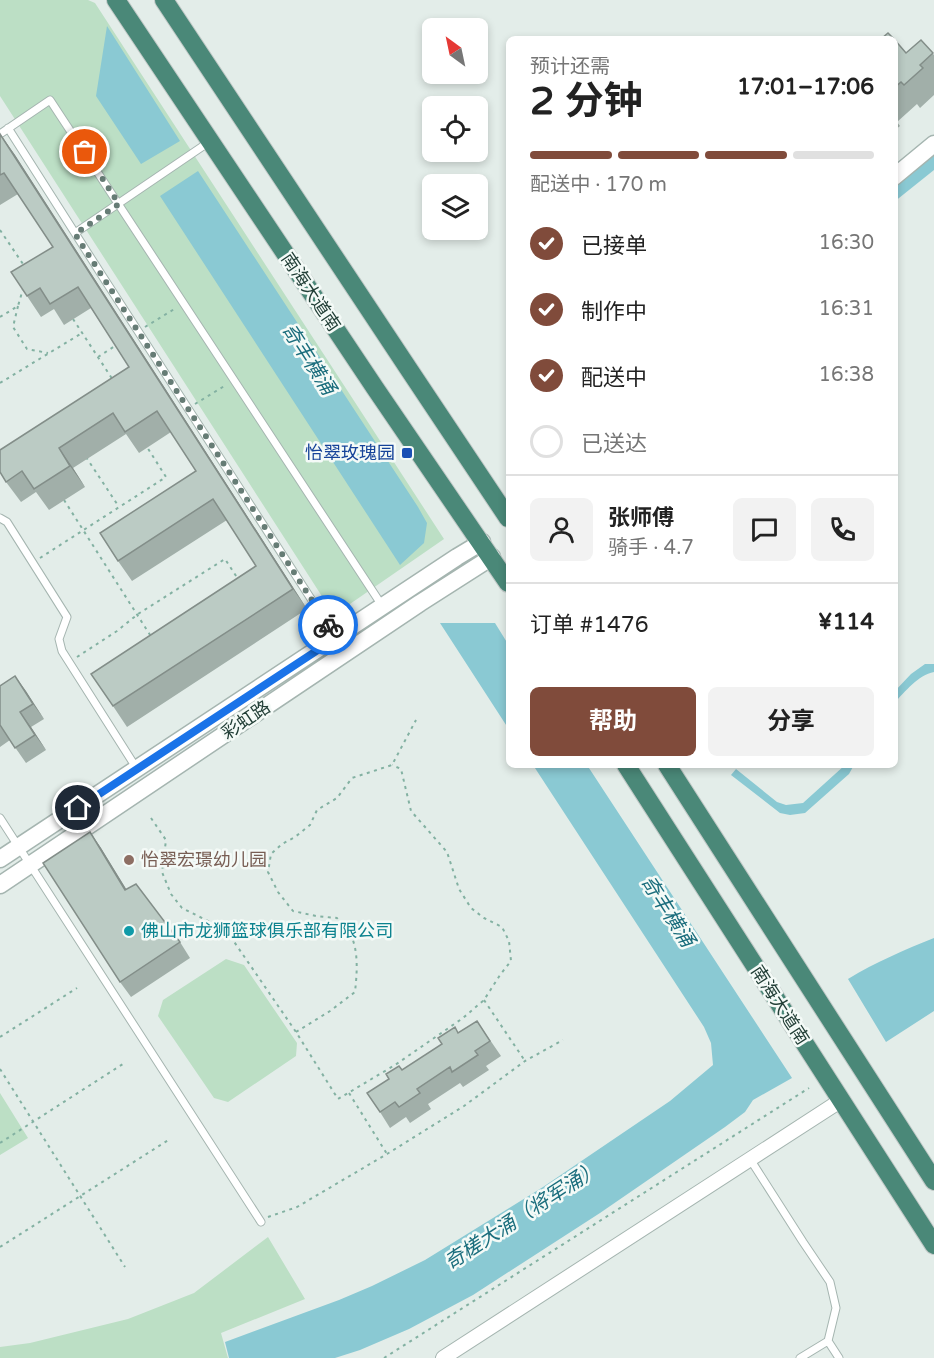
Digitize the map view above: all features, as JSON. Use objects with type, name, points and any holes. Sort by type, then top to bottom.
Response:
[{"type":"highway","points":[[109,0],[128,18]]},
{"type":"highway","name":"南海大道南","points":[[116,0],[506,580]]},
{"type":"highway","points":[[164,0],[394,349],[506,511]]},
{"type":"highway","name":"南海大道南","points":[[628,768],[934,1245]]},
{"type":"highway","name":"南海大道南","points":[[669,768],[934,1181]]},
{"type":"street","points":[[898,174],[934,144]]},
{"type":"street","name":"彩虹路","points":[[0,859],[482,542]]},
{"type":"street","name":"彩虹路","points":[[0,885],[492,557]]},
{"type":"street","points":[[442,1358],[840,1101]]},
{"type":"lane","points":[[0,134],[50,100],[382,607]]},
{"type":"lane","points":[[8,128],[336,638]]},
{"type":"lane","points":[[75,234],[210,141]]},
{"type":"lane","points":[[0,518],[7,522],[67,617],[59,639],[62,651],[137,769]]},
{"type":"lane","points":[[0,818],[261,1222]]},
{"type":"lane","points":[[750,1159],[830,1282],[836,1308],[828,1341],[800,1358]]},
{"type":"lane","points":[[828,1341],[839,1358]]},
{"type":"path","points":[[0,230],[29,273]]},
{"type":"path","points":[[25,284],[13,327],[27,349],[48,353]]},
{"type":"path","points":[[0,317],[18,306]]},
{"type":"path","points":[[73,319],[117,387]]},
{"type":"path","points":[[0,383],[82,333]]},
{"type":"path","points":[[188,408],[234,380]]},
{"type":"path","points":[[32,563],[166,477],[147,447]]},
{"type":"path","points":[[82,450],[118,507]]},
{"type":"path","points":[[64,500],[156,643]]},
{"type":"path","points":[[69,662],[225,559],[243,587]]},
{"type":"path","points":[[296,1032],[355,992],[356,954],[350,933],[337,918],[293,911],[278,892],[268,872],[271,854],[310,825],[317,810],[337,798],[352,778],[392,765],[416,720]]},
{"type":"path","points":[[151,818],[166,840],[162,872],[171,894],[182,908],[226,930],[296,1032],[338,1099],[463,1018],[484,999],[511,961],[509,941],[502,927],[471,908],[459,889],[447,852],[411,811],[401,770],[392,765]]},
{"type":"path","points":[[0,1037],[78,988]]},
{"type":"path","points":[[484,999],[525,1061]]},
{"type":"path","points":[[261,1222],[269,1216],[297,1207],[387,1154],[464,1106],[525,1061],[563,1040]]},
{"type":"path","points":[[0,1143],[126,1062]]},
{"type":"path","points":[[0,1069],[125,1267]]},
{"type":"path","points":[[384,1358],[809,1088]]},
{"type":"path","points":[[349,1093],[387,1154]]},
{"type":"path","points":[[0,1246],[170,1139]]},
{"type":"green space","points":[[0,0],[88,0],[95,3],[444,539],[334,615],[0,96]]},
{"type":"green space","points":[[226,959],[244,965],[297,1043],[296,1056],[228,1102],[214,1098],[158,1016],[163,1000]]},
{"type":"green space","points":[[0,1093],[28,1138],[0,1155]]},
{"type":"green space","points":[[268,1237],[305,1299],[221,1333],[228,1358],[0,1358],[0,1347],[30,1343],[128,1319],[194,1293]]},
{"type":"water","points":[[107,26],[180,141],[141,164],[96,96]]},
{"type":"water","points":[[934,153],[934,170],[898,199],[898,183]]},
{"type":"water","name":"奇丰横涌","points":[[198,171],[427,523],[424,543],[400,565],[160,196]]},
{"type":"water","points":[[440,623],[495,623],[506,641],[506,725]]},
{"type":"water","points":[[925,664],[934,664],[934,672],[917,680],[898,699],[898,688]]},
{"type":"water","points":[[535,768],[589,768],[792,1078],[753,1100],[745,1112],[725,1127],[600,1213],[473,1295],[409,1329],[335,1358],[229,1358],[225,1342],[339,1300],[425,1260],[543,1187],[670,1101],[713,1065],[711,1043],[704,1027]]},
{"type":"water","points":[[842,768],[852,768],[849,774],[805,813],[790,815],[780,813],[731,775],[736,769],[777,802],[786,805],[803,803]]},
{"type":"water","points":[[934,938],[934,1011],[886,1042],[848,979]]},
{"type":"building","points":[[921,40],[933,53],[920,65],[923,68],[904,85],[901,82],[898,85],[898,44],[906,53]]},
{"type":"building","points":[[0,134],[293,589],[113,706],[91,674],[256,566],[213,499],[118,561],[100,533],[196,471],[157,411],[125,432],[113,413],[59,448],[70,466],[34,489],[22,471],[6,482],[0,472],[0,450],[129,367],[78,287],[50,304],[40,288],[27,296],[11,272],[53,247],[4,173],[0,175]]},
{"type":"building","points":[[15,676],[33,704],[20,712],[35,735],[15,748],[0,725],[0,686]]},
{"type":"building","name":"佛山市龙狮篮球俱乐部有限公司","points":[[90,832],[125,890],[136,884],[180,942],[120,982],[43,863]]},
{"type":"building","points":[[477,1021],[490,1041],[475,1051],[478,1055],[452,1072],[450,1067],[417,1089],[420,1093],[399,1107],[395,1102],[380,1112],[367,1093],[389,1079],[386,1074],[399,1066],[402,1070],[442,1044],[438,1038],[455,1027],[458,1033]]},
{"type":"way so far","points":[[85,152],[119,204],[75,234],[328,625]]},
{"type":"place","name":"怡翠玫瑰园","points":[[407,453]]},
{"type":"place","name":"怡翠宏璟幼儿园","points":[[129,860]]},
{"type":"place","name":"佛山市龙狮篮球俱乐部有限公司","points":[[129,931]]},
{"type":"route","points":[[78,808],[336,638],[328,625]]},
{"type":"water label","name":"奇槎大涌（将军涌）","points":[[522,1215]]}]
